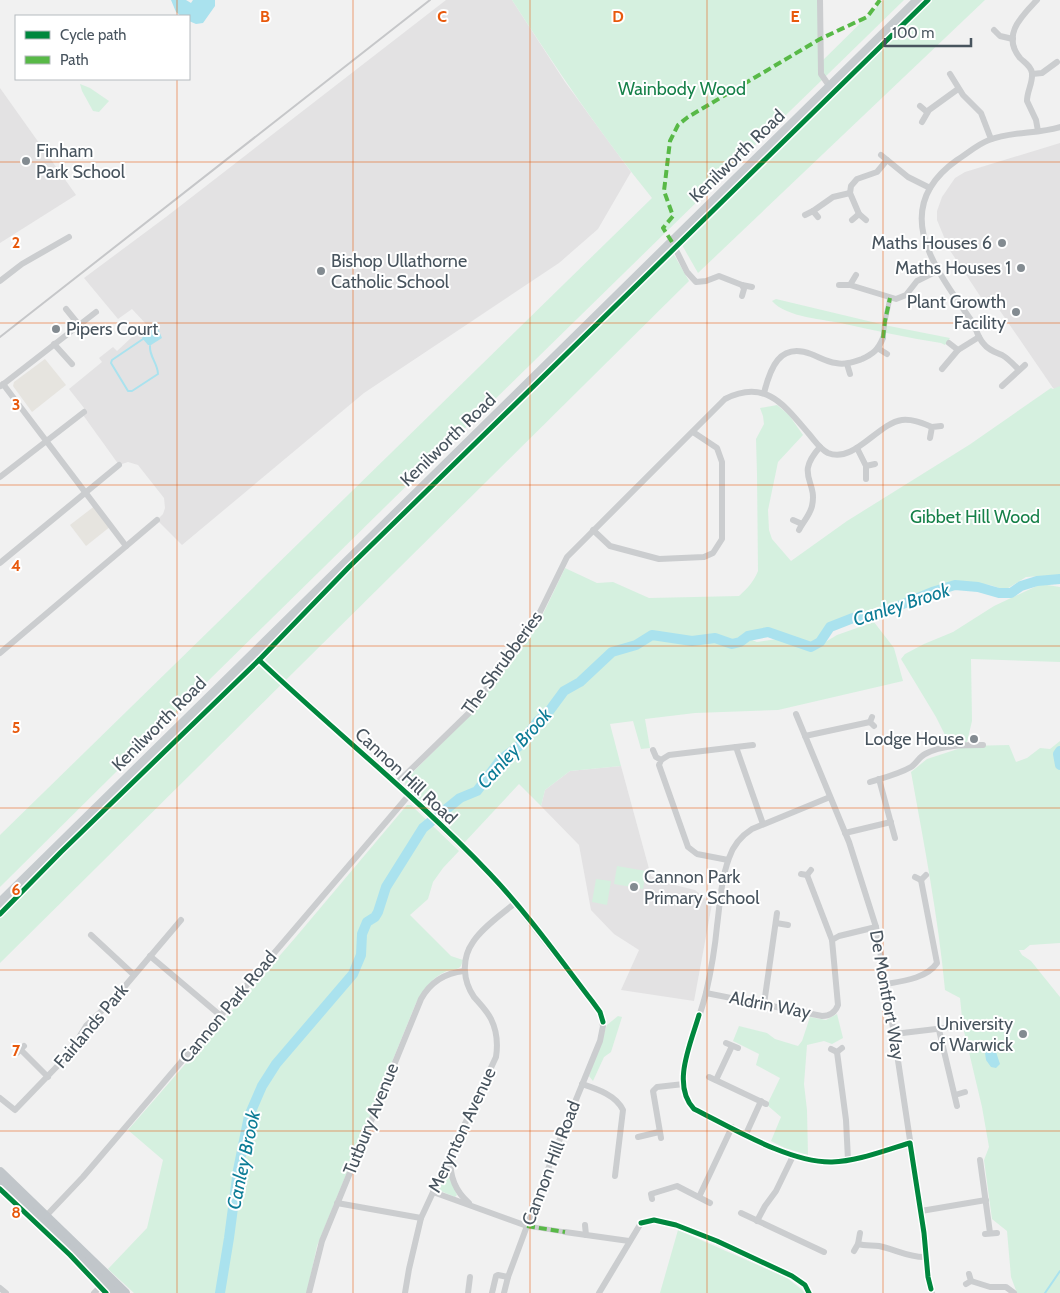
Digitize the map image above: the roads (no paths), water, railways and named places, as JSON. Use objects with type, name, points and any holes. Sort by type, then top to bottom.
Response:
[{"type":"highway","points":[[0,1172],[125,1293]]},
{"type":"highway","points":[[0,1182],[114,1293]]},
{"type":"main road","name":"Kenilworth Road","points":[[0,903],[918,0]]},
{"type":"street","points":[[820,0],[821,74],[830,87]]},
{"type":"street","points":[[1037,0],[1033,9],[1016,23],[1013,39],[1017,54],[1029,67],[1032,74],[1027,100],[1036,120],[1038,131]]},
{"type":"street","points":[[994,30],[1000,36],[1013,39]]},
{"type":"street","points":[[1032,74],[1042,73],[1057,62]]},
{"type":"street","points":[[950,74],[958,89],[981,113],[991,139]]},
{"type":"street","points":[[922,122],[927,112],[958,89]]},
{"type":"street","points":[[920,106],[927,112]]},
{"type":"street","points":[[1019,370],[1008,359],[987,347],[978,337],[972,322],[928,250],[922,233],[922,212],[930,188],[940,175],[950,165],[981,144],[991,139],[1018,133],[1060,127]]},
{"type":"street","points":[[881,155],[908,177],[930,188]]},
{"type":"street","points":[[866,220],[860,214],[850,193],[851,186],[854,181],[877,172],[887,160]]},
{"type":"street","points":[[805,215],[833,198],[850,193]]},
{"type":"street","points":[[813,211],[818,218]]},
{"type":"street","points":[[852,220],[860,214]]},
{"type":"street","points":[[0,280],[22,264],[69,237]]},
{"type":"street","points":[[672,242],[687,272],[696,282],[706,281],[719,276],[752,287]]},
{"type":"street","points":[[839,286],[850,285],[896,299],[906,295],[917,281],[939,270]]},
{"type":"street","points":[[850,285],[856,276]]},
{"type":"street","points":[[742,285],[744,289],[742,296]]},
{"type":"street","points":[[890,298],[883,338],[879,349],[870,355],[847,364],[835,364],[803,352],[787,353],[772,366],[764,393],[782,403],[826,452],[836,454],[857,448],[894,422],[912,420],[932,427],[941,426]]},
{"type":"street","points":[[66,309],[79,325]]},
{"type":"street","points":[[96,312],[2,386],[126,546]]},
{"type":"street","points":[[942,369],[958,350],[978,337]]},
{"type":"street","points":[[949,343],[958,350]]},
{"type":"street","points":[[54,344],[72,364]]},
{"type":"street","points":[[879,349],[887,354]]},
{"type":"street","points":[[847,364],[850,374]]},
{"type":"street","points":[[1002,386],[1024,365]]},
{"type":"street","name":"The Shrubberies","points":[[396,784],[470,712],[540,612],[567,557],[725,399],[742,392],[764,393]]},
{"type":"street","points":[[0,477],[84,412]]},
{"type":"street","points":[[930,438],[932,427]]},
{"type":"street","points":[[594,530],[610,546],[659,559],[704,557],[713,553],[722,539],[722,462],[717,448],[693,432]]},
{"type":"street","points":[[793,520],[800,527],[810,513],[812,505],[811,489],[806,472],[808,464],[820,446]]},
{"type":"street","points":[[857,448],[866,466],[866,479]]},
{"type":"street","points":[[866,466],[875,464]]},
{"type":"street","points":[[0,563],[119,465]]},
{"type":"street","points":[[0,653],[157,520]]},
{"type":"street","name":"Cannon Hill Road","points":[[253,654],[409,796],[489,873],[515,903],[600,1012],[602,1034],[552,1156],[508,1277],[504,1293]]},
{"type":"street","name":"De Montfort Way","points":[[796,714],[845,833],[876,928],[921,1210],[928,1277],[933,1292]]},
{"type":"street","points":[[805,736],[872,722]]},
{"type":"street","points":[[870,782],[906,770],[913,766],[923,755],[943,746],[983,744]]},
{"type":"street","points":[[728,860],[697,854],[688,847],[659,765],[661,760],[669,755],[753,745]]},
{"type":"street","points":[[736,747],[763,824]]},
{"type":"street","points":[[653,750],[656,757],[661,760]]},
{"type":"street","points":[[879,779],[895,840]]},
{"type":"street","name":"Cannon Park Road","points":[[46,1216],[79,1181],[409,796]]},
{"type":"street","points":[[830,797],[752,829],[733,848],[728,860],[721,893],[706,993],[686,1060],[684,1084],[686,1099],[694,1109],[793,1156],[824,1161],[848,1160],[910,1143]]},
{"type":"street","points":[[845,833],[891,822]]},
{"type":"street","points":[[806,873],[832,940],[839,936],[876,928]]},
{"type":"street","points":[[886,984],[918,977],[933,970],[937,963],[938,958],[921,877]]},
{"type":"street","points":[[464,971],[467,954],[474,940],[515,903]]},
{"type":"street","points":[[764,1004],[777,913]]},
{"type":"street","name":"Fairlands Park","points":[[0,1098],[15,1110],[68,1055],[86,1026],[114,999],[181,920]]},
{"type":"street","points":[[776,923],[788,925]]},
{"type":"street","name":"Fairlands Park","points":[[91,935],[134,975]]},
{"type":"street","name":"Aldrin Way","points":[[706,993],[822,1016],[833,1013],[836,1010],[838,1000],[832,940]]},
{"type":"street","points":[[150,956],[221,1016]]},
{"type":"street","name":"Merynton Avenue","points":[[405,1293],[421,1218],[493,1064],[496,1052],[495,1029],[488,1014],[470,990],[464,971]]},
{"type":"street","name":"Tutbury Avenue","points":[[310,1293],[318,1252],[424,994],[432,984],[446,974],[464,971]]},
{"type":"street","points":[[894,1034],[953,1027]]},
{"type":"street","points":[[938,1030],[957,1106]]},
{"type":"street","points":[[716,1080],[732,1045]]},
{"type":"street","name":"Fairlands Park","points":[[20,1049],[48,1076]]},
{"type":"street","points":[[837,1050],[846,1120],[848,1160]]},
{"type":"street","points":[[709,1077],[763,1102],[746,1134]]},
{"type":"street","points":[[582,1084],[608,1095],[620,1103],[623,1110],[615,1176]]},
{"type":"street","points":[[638,1137],[660,1135],[653,1091],[657,1086],[684,1084]]},
{"type":"street","points":[[954,1095],[965,1092]]},
{"type":"street","points":[[699,1197],[732,1128]]},
{"type":"street","points":[[452,1154],[450,1164],[454,1184],[467,1201],[479,1208]]},
{"type":"street","points":[[757,1221],[764,1206],[776,1191],[793,1156]]},
{"type":"street","points":[[980,1160],[986,1200],[987,1234],[997,1233]]},
{"type":"street","points":[[652,1199],[651,1194],[677,1186],[710,1203]]},
{"type":"street","points":[[433,1192],[527,1226],[629,1241]]},
{"type":"street","points":[[921,1210],[986,1200]]},
{"type":"street","points":[[337,1204],[421,1218]]},
{"type":"street","points":[[741,1214],[824,1252]]},
{"type":"street","points":[[599,1293],[641,1222]]},
{"type":"street","points":[[585,1225],[586,1235]]},
{"type":"street","points":[[854,1251],[858,1244],[860,1233]]},
{"type":"street","points":[[858,1244],[878,1246],[917,1257],[926,1257]]},
{"type":"street","points":[[492,1293],[496,1276],[508,1277]]},
{"type":"street","points":[[468,1293],[470,1277]]},
{"type":"street","points":[[969,1280],[990,1287],[1006,1287],[1014,1293]]},
{"type":"street","points":[[94,1293],[104,1283]]},
{"type":"street","points":[[0,1288],[6,1293]]},
{"type":"water","points":[[171,0],[186,0],[191,3],[193,0],[215,0],[215,6],[203,23],[196,24],[190,21],[190,15],[180,15],[176,12]]},
{"type":"water","points":[[157,326],[162,338],[148,345],[142,338],[150,329]]},
{"type":"water","points":[[991,1050],[996,1052],[1000,1064],[996,1068],[991,1067],[986,1060],[985,1053]]},
{"type":"waterway","points":[[143,339],[112,360],[111,363],[128,391],[132,391],[158,374],[150,346]]},
{"type":"waterway","name":"Canley Brook","points":[[220,1293],[238,1170],[249,1116],[262,1086],[276,1064],[353,974],[361,955],[362,934],[367,922],[375,917],[378,912],[386,887],[423,828],[460,798],[477,791],[501,759],[518,747],[564,691],[580,682],[612,652],[636,645],[652,635],[692,641],[715,638],[732,644],[740,642],[748,636],[768,632],[811,647],[820,642],[830,627],[853,618],[879,614],[932,592],[955,585],[978,587],[999,593],[1011,593],[1021,586],[1037,581],[1060,579]]},
{"type":"waterway","points":[[1060,751],[1058,754],[1060,765]]},
{"type":"waterway","points":[[1045,1293],[1060,1271]]},
{"type":"railway","points":[[0,337],[430,0]]},
{"type":"place","name":"Finham Park School","points":[[26,161]]},
{"type":"place","name":"Maths Houses 6","points":[[1002,243]]},
{"type":"place","name":"Maths Houses 1","points":[[1021,268]]},
{"type":"place","name":"Bishop Ullathorne Catholic School","points":[[321,271]]},
{"type":"place","name":"Plant Growth Facility","points":[[1016,312]]},
{"type":"place","name":"Pipers Court","points":[[56,329]]},
{"type":"place","name":"Lodge House","points":[[974,739]]},
{"type":"place","name":"Cannon Park Primary School","points":[[634,887]]},
{"type":"place","name":"University of Warwick","points":[[1023,1034]]},
{"type":"park label","name":"Wainbody Wood","points":[[682,89]]},
{"type":"park label","name":"Gibbet Hill Wood","points":[[975,517]]}]
